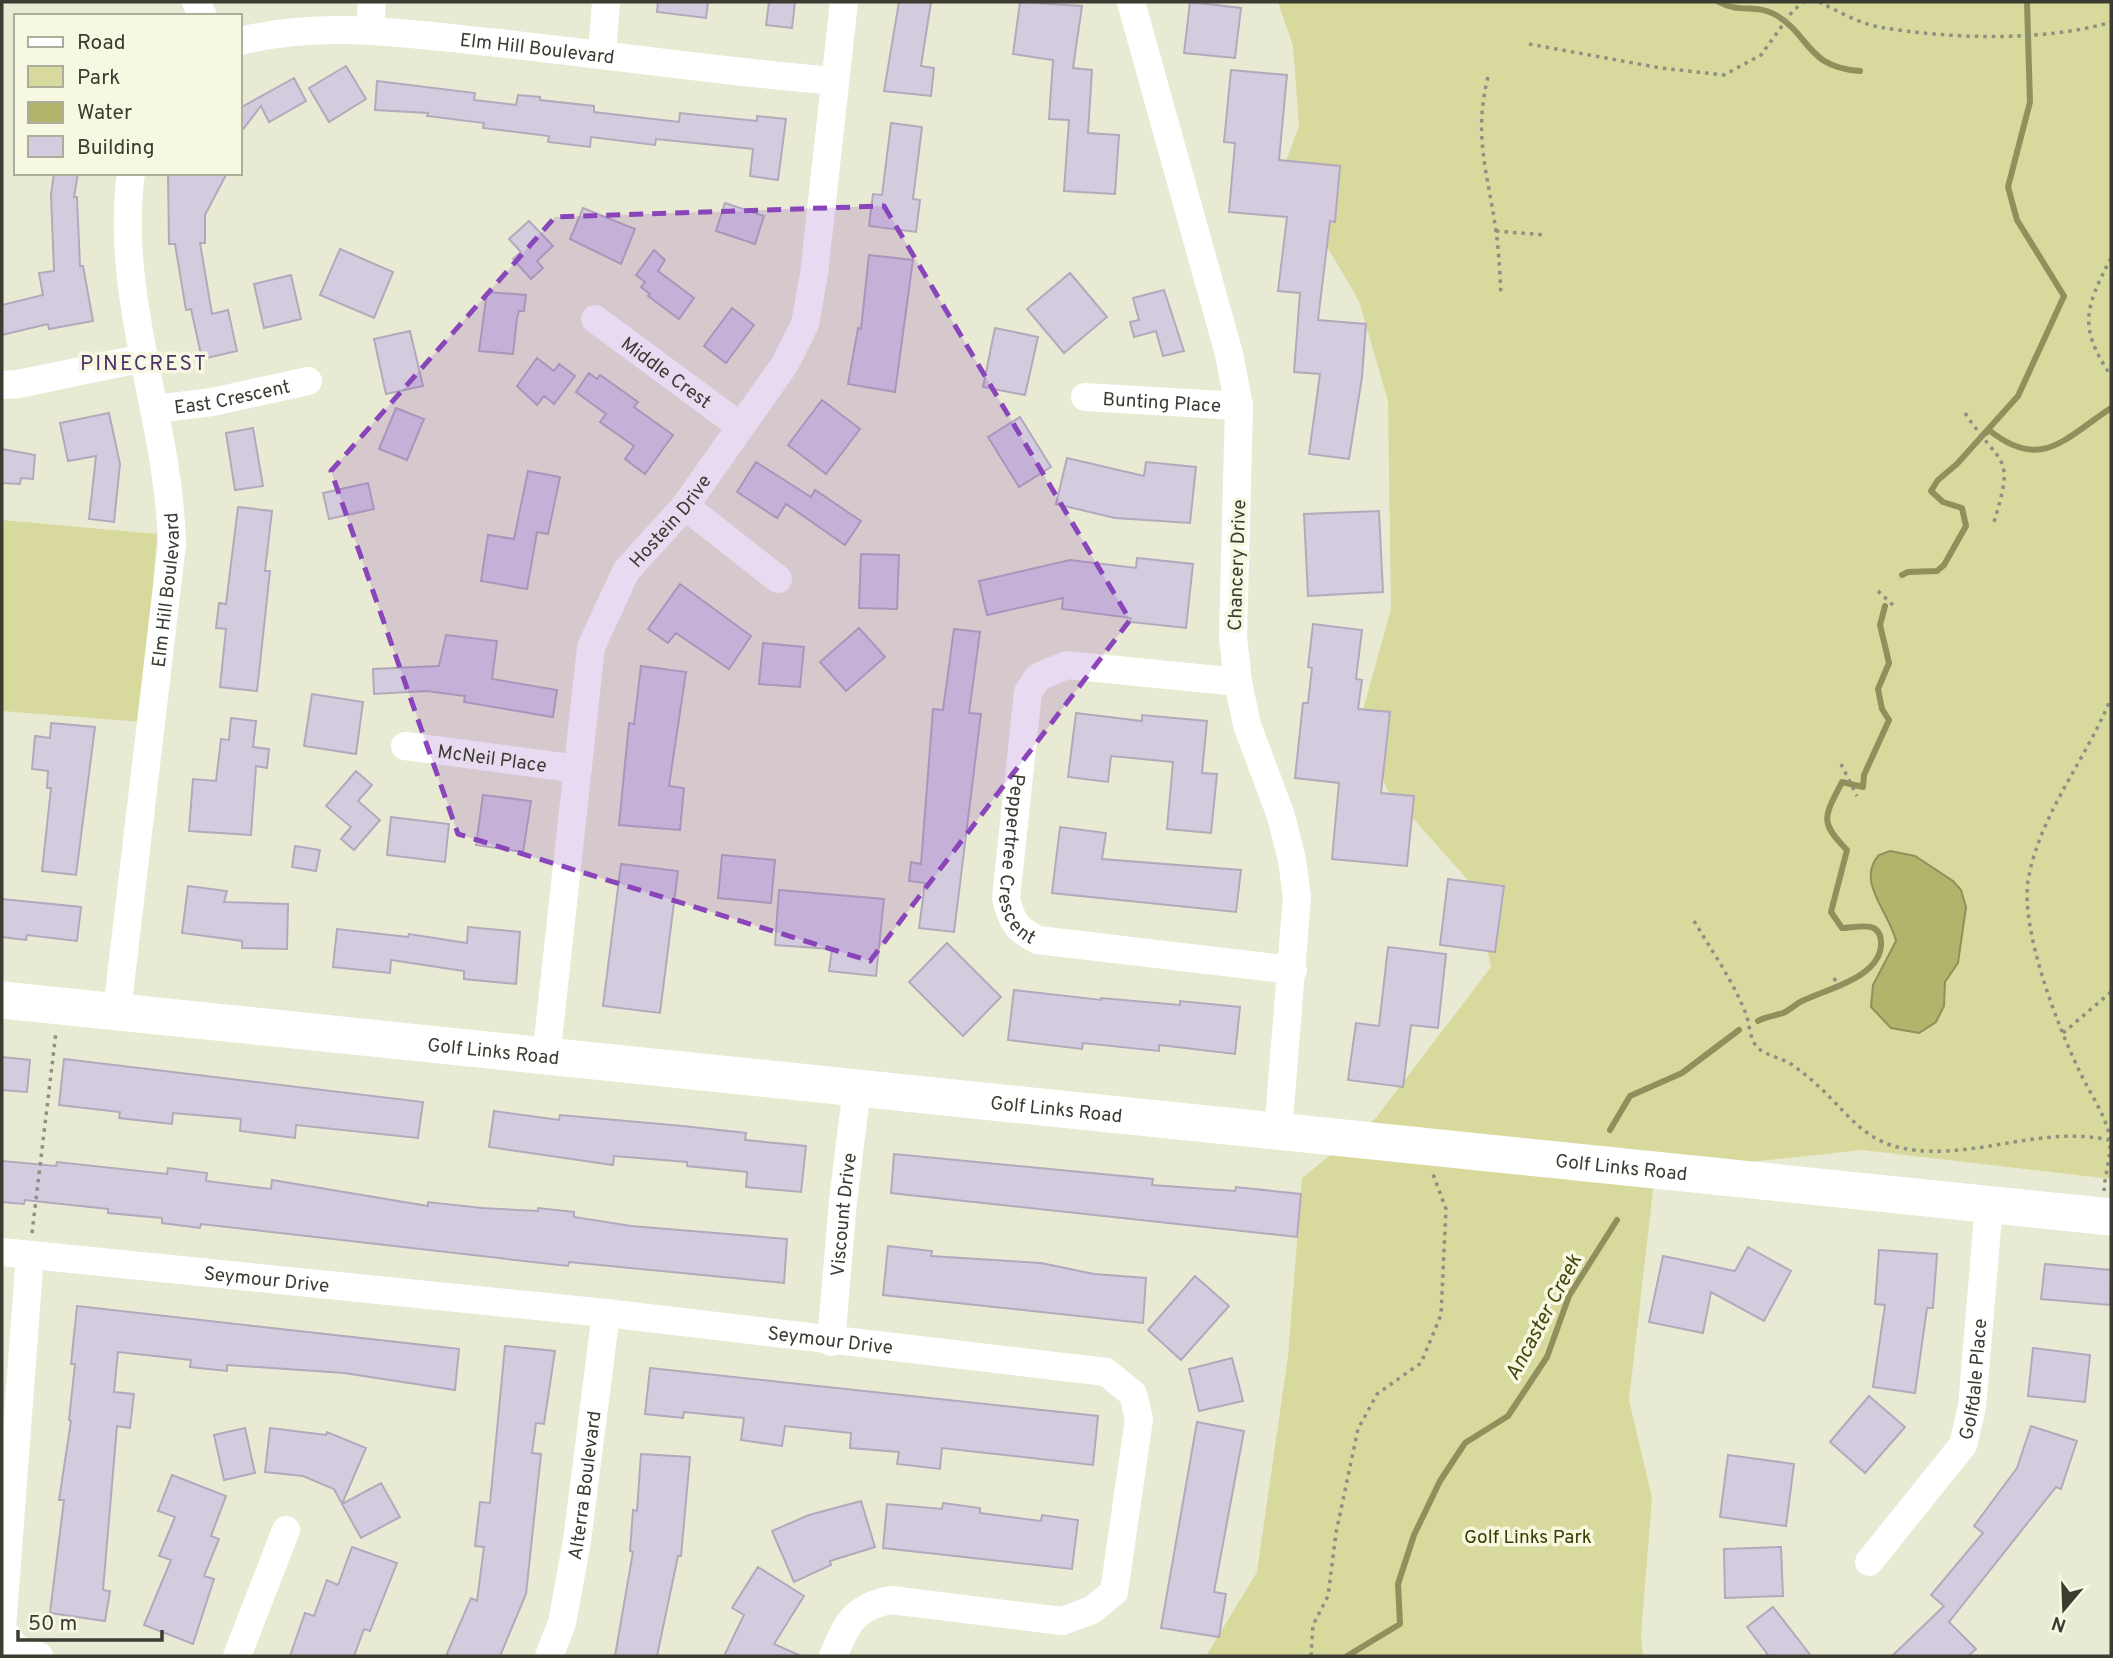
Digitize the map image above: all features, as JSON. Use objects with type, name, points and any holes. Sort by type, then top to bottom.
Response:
[{"type":"main road","name":"Golf Links Road","points":[[2,1000],[2111,1217]]},
{"type":"street","points":[[602,54],[607,2]]},
{"type":"street","name":"Hostein Drive","points":[[546,1058],[591,647],[626,571],[685,506],[785,364],[805,324],[814,274],[844,2]]},
{"type":"street","name":"Chancery Drive","points":[[1131,2],[1229,354],[1239,406],[1233,637],[1238,682],[1247,725],[1281,816],[1292,860],[1297,897],[1278,1132]]},
{"type":"street","name":"Elm Hill Boulevard","points":[[242,41],[322,29],[371,15],[730,73],[835,81]]},
{"type":"street","name":"Elm Hill Boulevard","points":[[117,1011],[172,544],[171,502],[127,258],[127,204],[131,175]]},
{"type":"street","name":"Middle Crest","points":[[595,318],[740,426]]},
{"type":"street","points":[[2,385],[144,358]]},
{"type":"street","name":"East Crescent","points":[[156,409],[212,402],[308,380]]},
{"type":"street","name":"Bunting Place","points":[[1085,397],[1239,406]]},
{"type":"street","points":[[685,506],[778,579]]},
{"type":"street","name":"Peppertree Crescent","points":[[1238,682],[1067,666],[1038,677],[1028,692],[1006,898],[1011,920],[1020,931],[1038,940],[1293,970]]},
{"type":"street","name":"McNeil Place","points":[[405,746],[578,769]]},
{"type":"street","name":"Viscount Drive","points":[[831,1342],[843,1201],[858,1088]]},
{"type":"street","name":"Golfdale Place","points":[[1868,1562],[1963,1445],[1972,1407],[1989,1205]]},
{"type":"street","name":"Seymour Drive","points":[[2,1252],[606,1313],[831,1342],[1106,1372],[1133,1394],[1139,1419],[1114,1592],[1092,1610],[1062,1620],[891,1600],[868,1605],[846,1626],[833,1656]]},
{"type":"street","points":[[30,1255],[2,1629],[18,1651],[39,1656]]},
{"type":"street","name":"Alterra Boulevard","points":[[549,1656],[562,1623],[577,1541],[606,1313]]},
{"type":"street","points":[[237,1656],[286,1530]]},
{"type":"path","points":[[1529,44],[1661,68],[1724,75],[1761,55],[1792,12],[1803,2]]},
{"type":"path","points":[[1819,2],[1879,27],[2041,36],[2111,22]]},
{"type":"path","points":[[1488,77],[1480,113],[1480,136],[1496,231],[1501,296]]},
{"type":"path","points":[[1496,231],[1544,235]]},
{"type":"path","points":[[2111,258],[2092,297],[2088,336],[2111,376]]},
{"type":"path","points":[[1965,413],[1997,453],[2006,473],[2003,495],[1993,524]]},
{"type":"path","points":[[1878,592],[1895,607]]},
{"type":"path","points":[[2111,698],[2092,743],[2044,828],[2028,883],[2030,921],[2063,1033],[2110,1140],[2104,1195],[2111,1217]]},
{"type":"path","points":[[1841,764],[1857,796]]},
{"type":"path","points":[[1694,921],[1731,984],[1746,1015],[1751,1038],[1759,1049],[1790,1063],[1836,1104],[1857,1127],[1886,1145],[1947,1151],[2053,1135],[2074,1134],[2110,1140]]},
{"type":"path","points":[[1834,978],[1841,991]]},
{"type":"path","points":[[2063,1033],[2111,992]]},
{"type":"path","points":[[30,1255],[59,1006]]},
{"type":"path","points":[[1311,1656],[1313,1625],[1328,1596],[1336,1533],[1358,1429],[1377,1394],[1421,1363],[1441,1315],[1446,1209],[1423,1147]]},
{"type":"highlighted area","points":[[884,206],[1130,620],[870,961],[458,834],[331,471],[555,217]]},
{"type":"green space","name":"Golf Links Park","points":[[1278,2],[2111,2],[2111,1179],[1862,1150],[1655,1172],[1629,1400],[1652,1498],[1641,1636],[1643,1656],[1206,1656],[1257,1572],[1288,1356],[1302,1178],[1375,1119],[1491,967],[1475,888],[1386,788],[1363,710],[1391,609],[1388,401],[1359,301],[1302,204],[1286,161],[1299,126],[1293,46]]},
{"type":"green space","points":[[2,520],[157,534],[142,722],[2,711]]},
{"type":"water","points":[[1890,851],[1915,856],[1953,881],[1961,890],[1966,907],[1958,963],[1945,982],[1944,1006],[1936,1022],[1919,1033],[1891,1028],[1871,1007],[1873,985],[1896,941],[1876,897],[1871,875],[1879,855]]},
{"type":"building","points":[[658,2],[708,2],[706,18],[657,12]]},
{"type":"building","points":[[769,2],[795,2],[792,28],[766,25]]},
{"type":"building","points":[[899,2],[931,2],[921,66],[934,68],[931,96],[884,91]]},
{"type":"building","points":[[1020,2],[1082,6],[1073,68],[1092,70],[1088,133],[1119,135],[1115,194],[1064,191],[1069,120],[1049,119],[1053,60],[1013,54]]},
{"type":"building","points":[[1190,2],[1241,8],[1235,58],[1184,53]]},
{"type":"building","points":[[346,66],[366,99],[329,122],[309,88]]},
{"type":"building","points":[[1231,70],[1287,75],[1279,160],[1340,166],[1335,222],[1330,221],[1318,320],[1366,324],[1362,377],[1349,459],[1309,454],[1320,374],[1294,372],[1300,293],[1278,291],[1287,217],[1229,212],[1235,143],[1224,142]]},
{"type":"building","points":[[294,78],[306,101],[269,122],[261,106],[242,130],[242,107]]},
{"type":"building","points":[[377,81],[475,93],[474,100],[516,105],[518,95],[540,97],[540,100],[594,106],[594,112],[679,122],[680,113],[757,121],[757,116],[786,119],[778,180],[750,176],[753,149],[656,139],[655,145],[591,137],[590,147],[548,142],[549,136],[483,128],[484,123],[427,116],[428,113],[375,110]]},
{"type":"building","points":[[891,123],[922,127],[913,199],[920,200],[916,232],[869,226],[873,194],[882,195]]},
{"type":"building","points":[[54,175],[78,175],[74,197],[77,197],[80,266],[83,266],[93,321],[49,329],[48,324],[2,335],[2,305],[43,295],[39,273],[54,271],[51,195]]},
{"type":"building","points":[[168,175],[226,175],[205,215],[205,243],[200,243],[212,314],[228,310],[237,351],[202,359],[191,309],[186,310],[175,244],[169,244]]},
{"type":"building","points":[[725,203],[764,216],[755,244],[716,231]]},
{"type":"building","points":[[583,208],[635,229],[621,264],[570,239]]},
{"type":"building","points":[[529,221],[553,246],[537,261],[543,268],[531,279],[513,259],[521,252],[509,239]]},
{"type":"building","points":[[340,249],[393,272],[374,318],[320,295]]},
{"type":"building","points":[[654,250],[665,260],[658,271],[694,298],[679,319],[648,296],[650,294],[641,287],[645,282],[636,275]]},
{"type":"building","points":[[869,255],[913,260],[895,392],[848,384],[858,328],[861,329]]},
{"type":"building","points":[[1070,273],[1107,317],[1064,353],[1027,309]]},
{"type":"building","points":[[291,275],[301,319],[264,328],[254,284]]},
{"type":"building","points":[[1164,290],[1184,351],[1163,356],[1156,331],[1134,337],[1130,322],[1139,320],[1133,298]]},
{"type":"building","points":[[487,292],[526,295],[524,311],[519,311],[517,318],[513,354],[479,351]]},
{"type":"building","points":[[732,308],[754,325],[726,363],[704,346]]},
{"type":"building","points":[[995,328],[1038,337],[1025,395],[983,387]]},
{"type":"building","points":[[410,331],[423,386],[386,394],[374,339]]},
{"type":"building","points":[[537,358],[554,371],[559,364],[575,376],[554,404],[544,396],[537,405],[517,386]]},
{"type":"building","points":[[589,373],[597,379],[600,375],[638,402],[634,407],[673,435],[645,474],[625,459],[634,446],[600,422],[606,414],[576,392]]},
{"type":"building","points":[[822,400],[860,429],[826,474],[788,445]]},
{"type":"building","points":[[396,408],[424,419],[407,460],[379,449]]},
{"type":"building","points":[[109,413],[120,464],[114,522],[89,519],[96,456],[68,461],[60,423]]},
{"type":"building","points":[[1020,417],[1051,467],[1019,487],[988,437]]},
{"type":"building","points":[[253,428],[263,486],[235,490],[226,433]]},
{"type":"building","points":[[2,449],[35,455],[33,479],[21,478],[20,484],[2,483]]},
{"type":"building","points":[[1067,458],[1144,476],[1146,462],[1196,467],[1190,523],[1115,518],[1056,504]]},
{"type":"building","points":[[756,462],[811,497],[815,490],[861,521],[845,545],[786,504],[777,518],[737,492]]},
{"type":"building","points":[[528,471],[560,477],[548,534],[537,532],[527,589],[481,581],[488,535],[514,539]]},
{"type":"building","points":[[368,483],[374,509],[329,519],[323,493]]},
{"type":"building","points":[[238,507],[272,511],[265,571],[270,571],[257,691],[220,687],[226,629],[216,628],[219,603],[226,604]]},
{"type":"building","points":[[1379,511],[1383,592],[1308,596],[1304,514]]},
{"type":"building","points":[[861,554],[899,555],[897,609],[859,608]]},
{"type":"building","points":[[1137,558],[1193,564],[1186,628],[1130,622],[1131,618],[1062,609],[1063,598],[987,615],[979,581],[1070,560],[1136,568]]},
{"type":"building","points":[[680,584],[751,636],[729,669],[676,633],[668,643],[648,629]]},
{"type":"building","points":[[1313,624],[1362,630],[1356,679],[1362,680],[1358,709],[1390,712],[1381,793],[1414,796],[1407,866],[1332,859],[1339,783],[1295,778],[1303,703],[1308,703],[1312,668],[1308,667]]},
{"type":"building","points":[[859,628],[885,657],[846,691],[820,662]]},
{"type":"building","points":[[954,629],[980,632],[969,713],[981,714],[954,932],[919,928],[925,883],[909,881],[911,862],[921,864],[933,709],[943,710]]},
{"type":"building","points":[[446,635],[497,641],[492,679],[557,690],[553,717],[464,702],[465,696],[427,691],[374,694],[373,669],[439,666]]},
{"type":"building","points":[[763,643],[804,647],[800,687],[759,684]]},
{"type":"building","points":[[641,666],[686,672],[669,786],[684,788],[680,830],[619,825],[629,723],[634,724]]},
{"type":"building","points":[[312,694],[363,702],[356,754],[304,746]]},
{"type":"building","points":[[1076,713],[1142,721],[1142,715],[1207,721],[1202,773],[1217,774],[1211,833],[1167,829],[1173,762],[1111,756],[1108,782],[1068,777]]},
{"type":"building","points":[[231,718],[256,721],[253,747],[269,749],[267,768],[256,766],[251,835],[189,831],[193,779],[216,781],[221,739],[229,740]]},
{"type":"building","points":[[51,723],[95,727],[76,875],[42,871],[51,788],[47,788],[48,771],[32,769],[35,736],[50,738]]},
{"type":"building","points":[[356,771],[372,785],[358,801],[380,820],[354,850],[341,839],[351,827],[326,806]]},
{"type":"building","points":[[483,795],[531,801],[523,852],[476,845]]},
{"type":"building","points":[[391,817],[449,824],[445,862],[387,855]]},
{"type":"building","points":[[1060,827],[1106,833],[1102,859],[1241,870],[1236,912],[1052,893]]},
{"type":"building","points":[[295,846],[320,850],[316,871],[292,867]]},
{"type":"building","points":[[722,855],[775,860],[771,903],[718,898]]},
{"type":"building","points":[[621,864],[678,871],[660,1013],[603,1006]]},
{"type":"building","points":[[1448,879],[1504,886],[1495,952],[1440,945]]},
{"type":"building","points":[[188,886],[227,891],[224,902],[288,904],[287,949],[242,948],[242,941],[182,933]]},
{"type":"building","points":[[779,890],[884,899],[876,976],[829,971],[832,949],[775,945]]},
{"type":"building","points":[[2,899],[81,907],[77,941],[27,935],[26,940],[2,937]]},
{"type":"building","points":[[468,927],[520,932],[516,984],[464,979],[464,971],[391,960],[390,973],[333,967],[337,929],[408,937],[409,934],[467,943]]},
{"type":"building","points":[[947,943],[1001,997],[963,1036],[909,982]]},
{"type":"building","points":[[1388,947],[1446,954],[1438,1028],[1411,1025],[1403,1087],[1348,1080],[1356,1023],[1379,1026]]},
{"type":"building","points":[[1014,990],[1101,1000],[1180,1005],[1180,1001],[1240,1007],[1235,1054],[1159,1045],[1159,1051],[1083,1043],[1082,1049],[1008,1040]]},
{"type":"building","points":[[2,1057],[30,1060],[27,1092],[2,1090]]},
{"type":"building","points":[[64,1059],[423,1102],[418,1138],[296,1125],[295,1138],[240,1131],[241,1119],[173,1113],[172,1124],[119,1118],[120,1112],[59,1105]]},
{"type":"building","points":[[494,1111],[559,1120],[560,1115],[746,1133],[745,1140],[806,1146],[801,1192],[746,1187],[747,1172],[687,1166],[687,1162],[614,1156],[613,1165],[489,1147]]},
{"type":"building","points":[[894,1154],[1153,1179],[1152,1185],[1235,1191],[1236,1187],[1301,1194],[1297,1237],[891,1193]]},
{"type":"building","points":[[2,1161],[56,1166],[57,1162],[167,1174],[168,1168],[207,1173],[206,1181],[271,1189],[272,1180],[428,1206],[428,1202],[482,1208],[538,1211],[538,1208],[574,1212],[574,1217],[631,1226],[787,1239],[784,1283],[569,1262],[568,1266],[201,1224],[200,1228],[162,1223],[162,1218],[108,1213],[108,1209],[25,1200],[24,1204],[2,1202]]},
{"type":"building","points":[[888,1246],[932,1251],[931,1256],[1041,1263],[1094,1274],[1146,1278],[1143,1323],[883,1295]]},
{"type":"building","points":[[1748,1247],[1791,1271],[1764,1321],[1711,1292],[1703,1333],[1649,1322],[1663,1256],[1735,1271]]},
{"type":"building","points":[[1879,1250],[1937,1254],[1933,1308],[1927,1308],[1915,1393],[1873,1387],[1885,1305],[1875,1304]]},
{"type":"building","points":[[2045,1264],[2111,1270],[2110,1305],[2041,1299]]},
{"type":"building","points":[[1195,1276],[1229,1306],[1181,1360],[1148,1330]]},
{"type":"building","points":[[77,1306],[459,1349],[455,1390],[344,1373],[227,1365],[227,1371],[190,1367],[191,1360],[118,1352],[114,1392],[134,1394],[130,1428],[117,1426],[103,1590],[110,1591],[105,1621],[50,1613],[64,1500],[59,1500],[71,1421],[75,1364],[71,1364]]},
{"type":"building","points":[[505,1346],[555,1351],[544,1424],[536,1423],[532,1453],[541,1454],[526,1594],[500,1656],[446,1656],[471,1598],[477,1601],[484,1547],[475,1546],[480,1502],[490,1503]]},
{"type":"building","points":[[2033,1348],[2090,1355],[2085,1402],[2028,1396]]},
{"type":"building","points":[[1232,1358],[1243,1401],[1199,1411],[1189,1369]]},
{"type":"building","points":[[650,1368],[1098,1416],[1093,1465],[942,1448],[940,1469],[897,1464],[899,1452],[850,1448],[851,1433],[785,1426],[782,1446],[741,1440],[744,1418],[684,1412],[683,1418],[645,1414]]},
{"type":"building","points":[[1869,1396],[1905,1427],[1865,1473],[1830,1442]]},
{"type":"building","points":[[1197,1422],[1244,1431],[1214,1592],[1226,1594],[1219,1637],[1161,1628]]},
{"type":"building","points":[[2031,1426],[2077,1441],[2061,1489],[2056,1487],[1949,1622],[1976,1649],[1968,1656],[1892,1656],[1944,1606],[1931,1595],[1983,1533],[1974,1526],[2017,1468]]},
{"type":"building","points":[[245,1428],[255,1473],[224,1480],[214,1435]]},
{"type":"building","points":[[270,1428],[326,1435],[327,1432],[366,1448],[342,1504],[334,1489],[303,1476],[265,1472]]},
{"type":"building","points":[[641,1454],[690,1457],[681,1556],[678,1556],[657,1656],[615,1656],[633,1552],[630,1551],[633,1510],[637,1511]]},
{"type":"building","points":[[1728,1455],[1794,1464],[1786,1526],[1720,1517]]},
{"type":"building","points":[[172,1475],[226,1496],[211,1536],[219,1539],[204,1576],[214,1579],[193,1644],[144,1625],[171,1560],[159,1556],[175,1517],[158,1511]]},
{"type":"building","points":[[381,1483],[400,1517],[361,1538],[342,1504]]},
{"type":"building","points":[[861,1501],[875,1547],[830,1561],[831,1565],[794,1582],[772,1531],[809,1515]]},
{"type":"building","points":[[943,1503],[980,1508],[980,1513],[1041,1521],[1042,1515],[1078,1520],[1072,1569],[883,1548],[887,1504],[942,1509]]},
{"type":"building","points":[[352,1547],[397,1563],[370,1631],[364,1629],[354,1656],[290,1656],[305,1613],[314,1616],[327,1580],[338,1585]]},
{"type":"building","points":[[1781,1547],[1783,1596],[1725,1598],[1724,1549]]},
{"type":"building","points":[[758,1567],[804,1596],[774,1644],[801,1656],[724,1656],[744,1615],[732,1608]]},
{"type":"building","points":[[1773,1607],[1811,1656],[1769,1656],[1747,1627]]},
{"type":"waterway","points":[[1719,2],[1727,6],[1768,11],[1787,23],[1829,64],[1860,71]]},
{"type":"waterway","points":[[1956,465],[2018,396],[2064,296],[2017,220],[2008,187],[2030,102],[2027,2]]},
{"type":"waterway","name":"Ancaster Creek","points":[[1986,433],[1989,430],[2023,449],[2038,450],[2065,440],[2111,408]]},
{"type":"waterway","name":"Ancaster Creek","points":[[1902,575],[1908,572],[1937,571],[1944,565],[1966,526],[1962,508],[1943,502],[1931,491],[1938,480],[1957,464]]},
{"type":"waterway","name":"Ancaster Creek","points":[[1758,1021],[1783,1013],[1802,1001],[1851,980],[1873,964],[1879,954],[1881,942],[1876,930],[1866,926],[1842,928],[1831,912],[1847,850],[1832,832],[1827,818],[1842,782],[1863,787],[1864,775],[1889,720],[1882,709],[1878,689],[1889,663],[1880,625],[1885,606]]},
{"type":"waterway","name":"Ancaster Creek","points":[[1610,1130],[1630,1096],[1682,1073],[1739,1030]]},
{"type":"waterway","name":"Ancaster Creek","points":[[1347,1656],[1400,1624],[1398,1584],[1414,1535],[1440,1481],[1465,1443],[1508,1416],[1547,1357],[1569,1296],[1617,1220]]},
{"type":"district","name":"PINECREST","points":[[144,363]]}]
